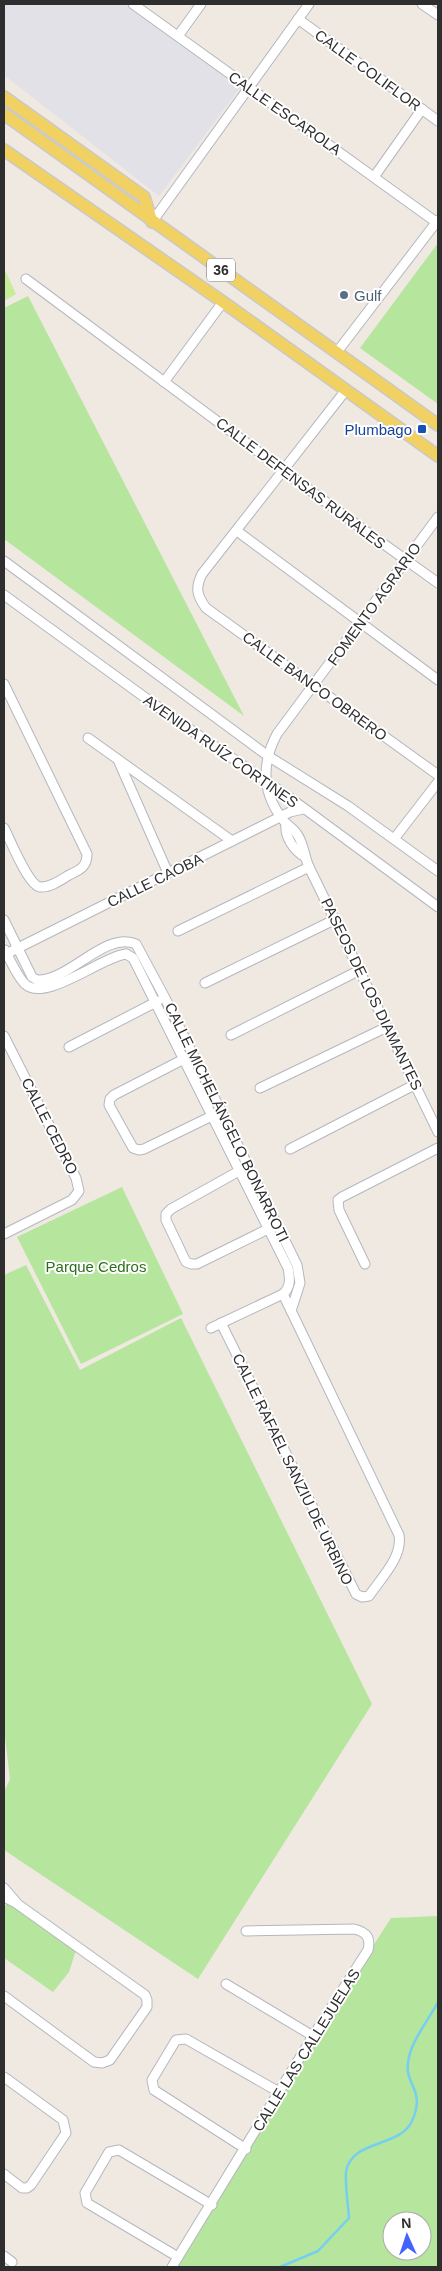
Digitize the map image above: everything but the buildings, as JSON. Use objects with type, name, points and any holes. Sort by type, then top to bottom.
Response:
[{"type":"main road","points":[[4,97],[144,197],[152,222]]},
{"type":"main road","name":"36","points":[[4,114],[152,222],[438,425]]},
{"type":"main road","points":[[37,122],[51,148]]},
{"type":"main road","name":"36","points":[[4,150],[223,302],[438,456]]},
{"type":"street","name":"CALLE ESCAROLA","points":[[133,4],[437,221]]},
{"type":"street","points":[[178,36],[201,4]]},
{"type":"street","points":[[152,222],[309,4]]},
{"type":"street","points":[[422,4],[438,15]]},
{"type":"street","name":"CALLE COLIFLOR","points":[[298,19],[438,121]]},
{"type":"street","points":[[374,177],[422,110]]},
{"type":"street","points":[[337,352],[437,221]]},
{"type":"street","name":"CALLE DEFENSAS RURALES","points":[[26,279],[282,470],[438,583]]},
{"type":"street","points":[[164,382],[223,302]]},
{"type":"street","points":[[346,390],[282,470],[237,532],[438,680]]},
{"type":"street","name":"FOMENTO AGRARIO","points":[[267,784],[265,771],[274,740],[438,516]]},
{"type":"street","name":"CALLE BANCO OBRERO","points":[[237,532],[202,574],[198,582],[196,592],[206,608],[438,775]]},
{"type":"street","name":"AVENIDA RUÍZ CORTINES","points":[[4,561],[268,756],[394,838],[438,871]]},
{"type":"street","name":"AVENIDA RUÍZ CORTINES","points":[[4,595],[438,907]]},
{"type":"street","points":[[4,684],[87,854],[87,862],[83,868],[46,887],[39,887],[30,879],[4,828]]},
{"type":"street","points":[[88,738],[232,841]]},
{"type":"street","points":[[118,760],[168,873]]},
{"type":"street","points":[[394,838],[438,782]]},
{"type":"street","name":"PASEOS DE LOS DIAMANTES","points":[[267,784],[268,791],[283,820],[291,825],[303,845],[309,867],[336,919],[438,1132]]},
{"type":"street","name":"CALLE CAOBA","points":[[5,951],[18,948],[232,841],[283,820],[294,810],[303,809]]},
{"type":"street","points":[[178,931],[309,867]]},
{"type":"street","points":[[205,983],[336,919]]},
{"type":"street","points":[[4,920],[34,984],[38,989],[53,986],[113,957],[126,954],[129,941],[115,942],[50,978],[34,984],[24,983],[5,951]]},
{"type":"street","name":"CALLE MICHELÁNGELO BONARROTI","points":[[129,941],[136,944],[165,998],[239,1171],[288,1268],[290,1283],[283,1294]]},
{"type":"street","name":"CALLE MICHELÁNGELO BONARROTI","points":[[126,954],[133,958],[182,1060],[216,1114],[276,1225],[300,1274],[299,1291],[291,1311]]},
{"type":"street","points":[[231,1035],[360,970]]},
{"type":"street","points":[[69,1047],[165,998]]},
{"type":"street","points":[[260,1088],[388,1027]]},
{"type":"street","name":"CALLE CEDRO","points":[[4,1036],[76,1178],[79,1191],[72,1200],[4,1234]]},
{"type":"street","points":[[182,1060],[114,1095],[110,1099],[109,1105],[133,1148],[139,1150],[216,1114]]},
{"type":"street","points":[[290,1149],[416,1084]]},
{"type":"street","points":[[365,1264],[339,1210],[338,1200],[438,1148]]},
{"type":"street","points":[[239,1171],[170,1208],[166,1214],[166,1220],[186,1262],[197,1264],[276,1225]]},
{"type":"street","points":[[211,1328],[283,1294]]},
{"type":"street","name":"CALLE RAFAEL SANZIU DE URBINO","points":[[221,1323],[356,1594],[362,1597],[369,1596],[399,1552],[401,1543],[399,1535],[283,1294]]},
{"type":"street","points":[[4,1996],[94,2062],[102,2063],[110,2060],[147,2007],[145,1994],[5,1896]]},
{"type":"street","name":"CALLE LAS CALLEJUELAS","points":[[172,2267],[246,2149],[313,2036],[368,1950],[369,1937],[362,1931],[354,1929],[246,1931]]},
{"type":"street","points":[[226,1984],[313,2036]]},
{"type":"street","points":[[246,2149],[154,2090],[152,2080],[176,2040],[186,2039],[279,2092]]},
{"type":"street","points":[[4,2077],[63,2120],[66,2133],[27,2188],[22,2188],[4,2174]]},
{"type":"street","points":[[178,2258],[87,2203],[85,2193],[109,2152],[119,2150],[212,2204]]},
{"type":"street","points":[[4,2256],[12,2262]]},
{"type":"shaded area","points":[[4,4],[124,4],[240,88],[159,196],[4,75]]},
{"type":"green space","points":[[438,243],[438,404],[360,348]]},
{"type":"green space","points":[[4,268],[16,294],[4,301]]},
{"type":"green space","points":[[28,296],[244,716],[4,539],[4,308]]},
{"type":"green space","name":"Parque Cedros","points":[[122,1187],[183,1314],[81,1364],[17,1237]]},
{"type":"green space","points":[[26,1265],[80,1370],[181,1318],[372,1704],[198,1979],[4,1850],[4,1792],[10,1779],[4,1728],[4,1275]]},
{"type":"green space","points":[[7,1903],[76,1950],[69,1972],[53,1992],[4,1958],[4,1908]]},
{"type":"green space","points":[[438,1916],[438,2267],[167,2267],[391,1918]]},
{"type":"waterway","points":[[280,2267],[318,2251],[349,2218],[346,2172],[350,2161],[366,2148],[397,2136],[406,2130],[412,2121],[417,2102],[409,2077],[409,2055],[416,2039],[438,2002]]},
{"type":"place","name":"Gulf","points":[[344,295]]},
{"type":"place","name":"Plumbago","points":[[422,429]]}]
